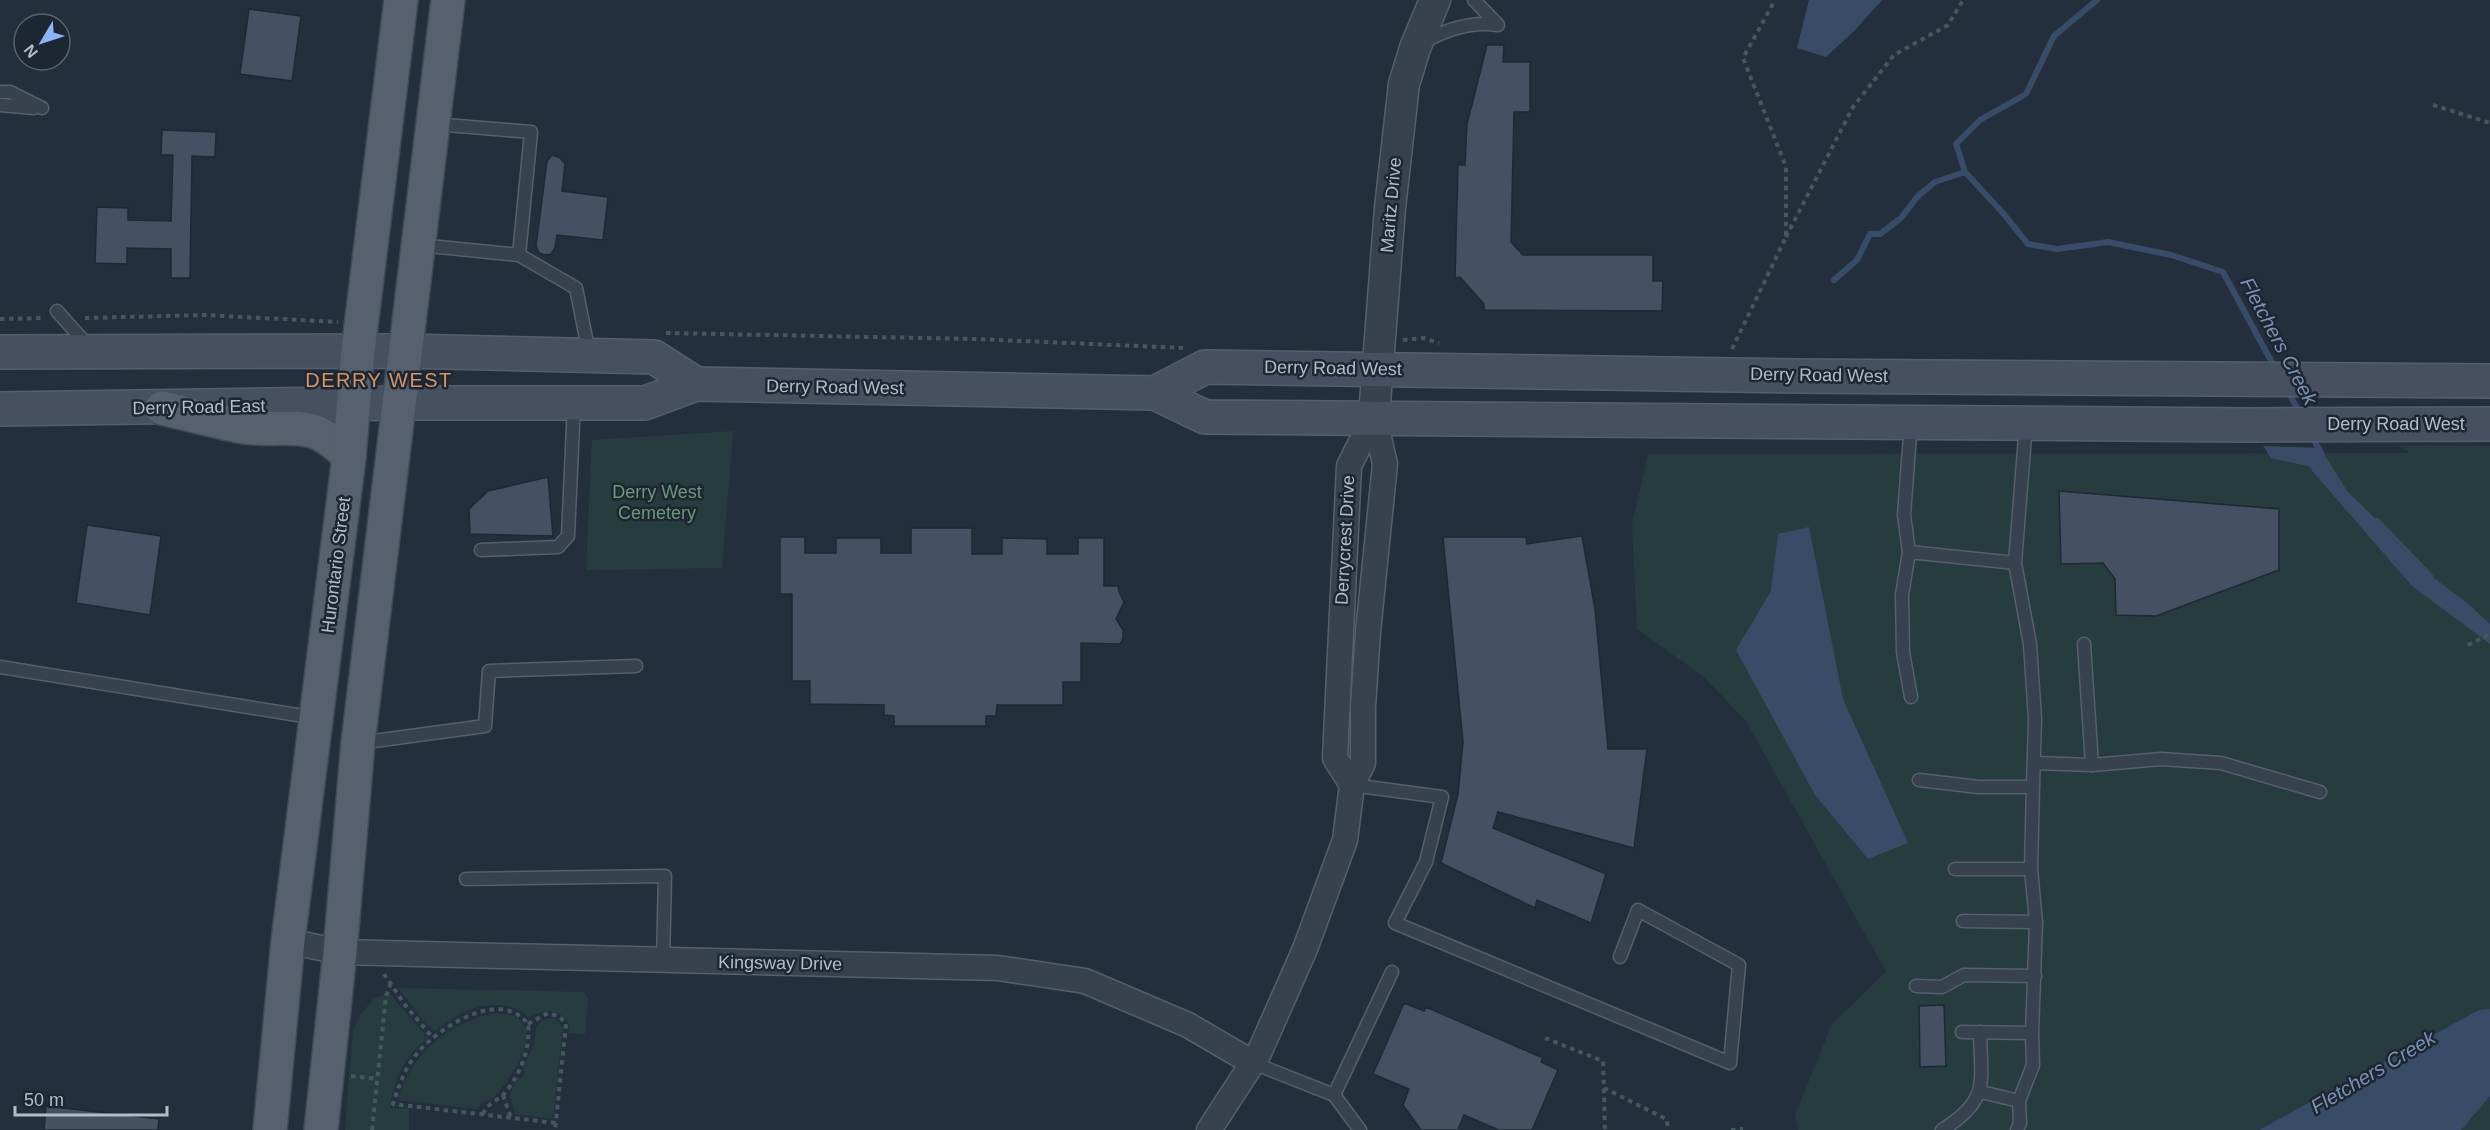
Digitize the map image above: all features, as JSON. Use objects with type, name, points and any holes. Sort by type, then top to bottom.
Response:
[{"type":"main road","name":"Hurontario Street","points":[[270,1130],[288,940],[349,457],[358,351],[401,0]]},
{"type":"main road","points":[[321,1130],[340,952],[358,743],[448,0]]},
{"type":"main road","points":[[0,351],[404,351],[654,357],[696,384]]},
{"type":"main road","name":"Derry Road West","points":[[1155,393],[1204,367],[2223,380],[2490,381]]},
{"type":"main road","points":[[2026,422],[2029,377]]},
{"type":"main road","name":"Derry Road West","points":[[399,403],[645,403],[696,384],[1155,393],[1205,417],[1374,416],[2249,425],[2490,424]]},
{"type":"main road","name":"Derry Road East","points":[[0,410],[399,403]]},
{"type":"main road","points":[[162,408],[241,427],[307,428],[336,442],[349,457]]},
{"type":"street","name":"Maritz Drive","points":[[1374,416],[1398,130],[1404,84],[1415,48],[1435,0]]},
{"type":"street","name":"Derrycrest Drive","points":[[1352,785],[1335,758],[1349,466],[1374,416]]},
{"type":"street","name":"Derrycrest Drive","points":[[1209,1130],[1253,1063],[1305,949],[1345,840],[1352,785],[1363,763],[1366,664],[1385,464],[1374,416]]},
{"type":"street","name":"Kingsway Drive","points":[[288,940],[340,952],[998,968],[1085,981],[1188,1024],[1253,1063]]},
{"type":"lane","points":[[1415,48],[1455,28],[1481,22],[1498,25],[1478,7],[1474,0]]},
{"type":"lane","points":[[0,92],[10,92],[42,108],[0,105]]},
{"type":"lane","points":[[433,124],[531,132],[519,255]]},
{"type":"lane","points":[[417,245],[519,255],[576,288],[590,354]]},
{"type":"lane","points":[[57,311],[94,351]]},
{"type":"lane","points":[[481,550],[558,547],[568,536],[574,403]]},
{"type":"lane","points":[[1911,697],[1903,652],[1902,606],[1909,552],[1904,515],[1912,421]]},
{"type":"lane","points":[[2017,1130],[2020,1124],[2019,1101],[2033,1065],[2036,922],[2031,869],[2035,719],[2030,644],[2015,563],[2026,422]]},
{"type":"lane","points":[[1909,552],[2015,563]]},
{"type":"lane","points":[[2084,644],[2092,765]]},
{"type":"lane","points":[[358,743],[485,726],[489,671],[636,666]]},
{"type":"lane","points":[[0,667],[317,718]]},
{"type":"lane","points":[[2034,763],[2092,765],[2161,759],[2221,763],[2320,792]]},
{"type":"lane","points":[[1919,780],[1979,788],[2033,787]]},
{"type":"lane","points":[[1352,785],[1442,798],[1426,862],[1395,923],[1730,1063],[1739,965],[1638,910],[1620,957]]},
{"type":"lane","points":[[1955,869],[2031,869]]},
{"type":"lane","points":[[466,879],[665,876],[663,960]]},
{"type":"lane","points":[[1963,921],[2036,922]]},
{"type":"lane","points":[[1334,1095],[1392,972]]},
{"type":"lane","points":[[1916,986],[1942,987],[1964,975],[2035,976]]},
{"type":"lane","points":[[1962,1032],[2032,1034]]},
{"type":"lane","points":[[1942,1130],[1957,1121],[1976,1101],[1981,1092],[1980,1032]]},
{"type":"lane","points":[[1253,1063],[1334,1095],[1360,1130]]},
{"type":"lane","points":[[1981,1092],[2019,1101]]},
{"type":"path","points":[[1775,0],[1743,58],[1786,167],[1786,237]]},
{"type":"path","points":[[1719,374],[1853,107],[1894,55],[1948,25],[1963,0]]},
{"type":"path","points":[[2433,105],[2490,123]]},
{"type":"path","points":[[2468,645],[2490,634]]},
{"type":"path","points":[[373,953],[390,984],[433,1038]]},
{"type":"path","points":[[372,1130],[386,996],[390,984]]},
{"type":"path","points":[[483,1114],[486,1107],[503,1095],[524,1061],[528,1047],[528,1024],[518,1013],[510,1010],[478,1012],[465,1017],[433,1038],[419,1051],[407,1068],[393,1104],[556,1123]]},
{"type":"path","points":[[528,1024],[548,1013],[560,1017],[566,1024],[555,1130]]},
{"type":"path","points":[[1545,1038],[1603,1061],[1605,1130]]},
{"type":"path","points":[[1604,1088],[1666,1119],[1669,1130]]},
{"type":"path","points":[[503,1095],[512,1118]]},
{"type":"path","points":[[1731,1130],[1743,1129]]},
{"type":"green space","name":"Derry West Cemetery","points":[[733,431],[722,568],[586,570],[592,440]]},
{"type":"green space","points":[[2397,445],[2490,446],[2490,1130],[1798,1130],[1795,1115],[1832,1024],[1886,972],[1746,721],[1705,678],[1637,629],[1632,525],[1648,454],[2410,453]]},
{"type":"green space","points":[[398,988],[584,992],[588,999],[585,1034],[569,1033],[566,1019],[555,1012],[542,1012],[529,1018],[516,1009],[500,1005],[483,1006],[467,1011],[435,1031],[425,1023]]},
{"type":"green space","points":[[389,993],[428,1038],[407,1060],[392,1098],[390,1108],[409,1109],[409,1130],[345,1130],[353,1030],[373,999]]},
{"type":"green space","points":[[496,1013],[513,1016],[523,1023],[527,1034],[520,1060],[495,1096],[477,1109],[398,1100],[412,1068],[434,1042],[463,1023]]},
{"type":"green space","points":[[551,1018],[558,1021],[563,1028],[553,1119],[515,1114],[510,1094],[518,1077],[521,1079],[525,1073],[523,1071],[534,1042],[536,1027],[542,1020]]},
{"type":"water","points":[[1809,0],[1882,0],[1826,57],[1797,48]]},
{"type":"water","points":[[2263,446],[2320,448],[2348,492],[2383,526],[2413,562],[2467,603],[2490,624],[2490,644],[2412,586],[2308,466],[2271,458]]},
{"type":"water","points":[[1809,527],[1843,699],[1908,843],[1868,859],[1815,795],[1736,650],[1771,591],[1778,534]]},
{"type":"water","points":[[2490,1009],[2490,1096],[2461,1130],[2259,1130],[2479,1010]]},
{"type":"building","points":[[249,9],[301,16],[292,81],[240,74]]},
{"type":"building","points":[[1487,45],[1504,45],[1503,62],[1530,62],[1530,112],[1514,112],[1511,242],[1523,255],[1653,255],[1653,281],[1663,281],[1662,311],[1484,310],[1484,304],[1460,277],[1455,278],[1458,165],[1465,165],[1467,124]]},
{"type":"building","points":[[162,130],[216,132],[215,157],[192,156],[190,278],[171,278],[171,249],[127,248],[127,264],[95,263],[97,207],[128,208],[128,220],[171,221],[173,155],[161,155]]},
{"type":"building","points":[[552,155],[560,158],[565,164],[562,191],[608,197],[603,240],[557,235],[555,248],[551,254],[545,255],[539,253],[536,246],[547,161]]},
{"type":"building","points":[[548,477],[553,536],[470,534],[469,509],[488,491]]},
{"type":"building","points":[[2059,491],[2279,509],[2279,570],[2156,616],[2116,615],[2115,579],[2103,563],[2061,564]]},
{"type":"building","points":[[87,525],[161,536],[150,615],[76,603]]},
{"type":"building","points":[[911,528],[972,528],[972,554],[1002,554],[1002,538],[1047,539],[1047,554],[1078,554],[1078,538],[1104,538],[1104,586],[1118,586],[1124,602],[1116,619],[1123,630],[1120,644],[1081,643],[1081,682],[1063,682],[1063,705],[997,705],[996,716],[986,716],[986,726],[894,726],[894,716],[884,715],[884,705],[810,704],[810,681],[792,681],[792,594],[780,594],[780,537],[805,537],[805,553],[836,553],[836,538],[881,538],[881,553],[911,553]]},
{"type":"building","points":[[1582,536],[1595,609],[1608,749],[1647,749],[1634,848],[1498,812],[1493,828],[1606,874],[1591,923],[1537,900],[1535,908],[1441,863],[1458,794],[1463,742],[1443,537],[1526,537],[1527,544]]},
{"type":"building","points":[[1404,1003],[1424,1011],[1426,1007],[1543,1058],[1541,1062],[1558,1070],[1532,1130],[1499,1130],[1464,1115],[1458,1130],[1421,1130],[1403,1105],[1409,1089],[1373,1074]]},
{"type":"building","points":[[1944,1005],[1946,1066],[1920,1067],[1919,1006]]},
{"type":"building","points":[[46,1106],[159,1119],[158,1130],[44,1130]]},
{"type":"waterway","name":"Fletchers Creek","points":[[2097,0],[2054,36],[2026,94],[1980,120],[1956,144],[1965,172],[2028,244],[2057,249],[2108,242],[2171,255],[2223,272],[2276,370]]},
{"type":"waterway","points":[[1834,280],[1857,260],[1870,234],[1880,234],[1901,218],[1918,196],[1935,182],[1965,172]]},
{"type":"waterway","name":"Fletchers Creek","points":[[2287,390],[2301,415]]},
{"type":"waterway","name":"Fletchers Creek","points":[[2311,435],[2322,455]]},
{"type":"waterway","name":"Fletchers Creek","points":[[2377,521],[2430,576]]},
{"type":"district","name":"DERRY WEST","points":[[379,380]]}]
